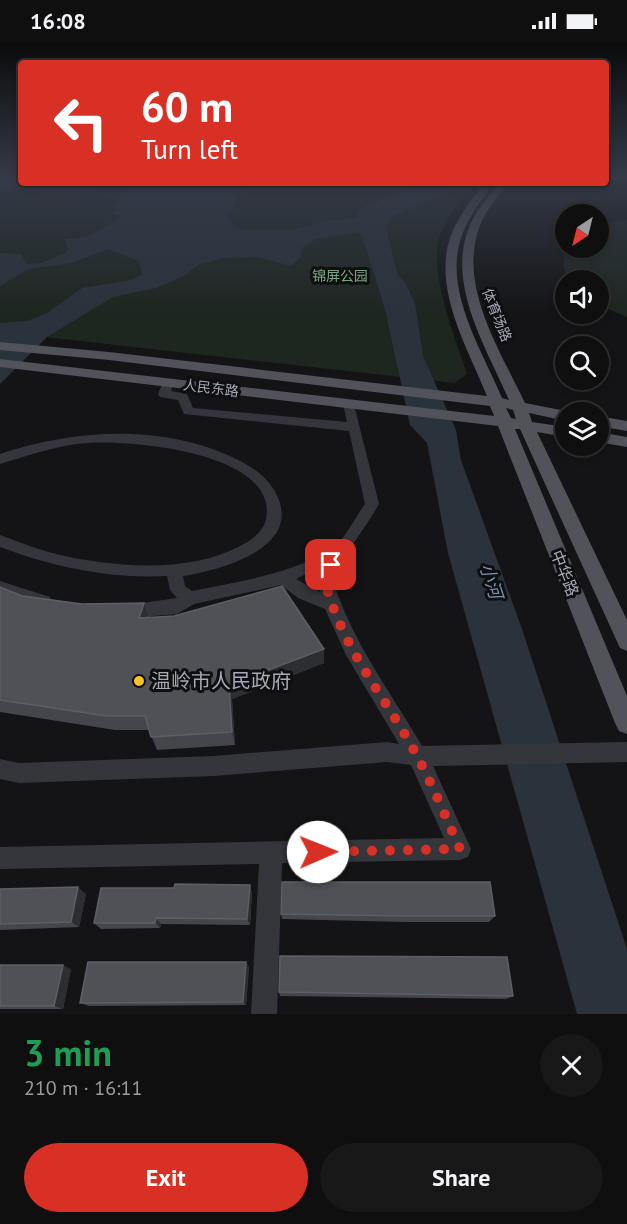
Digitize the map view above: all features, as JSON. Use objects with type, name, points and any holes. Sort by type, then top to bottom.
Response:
[{"type":"main road","name":"体育场路","points":[[459,223],[450,270],[454,298],[498,402],[504,422]]},
{"type":"main road","name":"体育场路","points":[[476,223],[467,271],[472,299],[520,405],[526,426]]},
{"type":"main road","name":"人民东路","points":[[0,346],[498,402]]},
{"type":"main road","name":"人民东路","points":[[0,363],[504,422]]},
{"type":"main road","points":[[498,402],[555,413]]},
{"type":"main road","points":[[504,422],[555,430]]},
{"type":"main road","name":"中华路","points":[[504,422],[627,723]]},
{"type":"main road","points":[[609,423],[627,426]]},
{"type":"main road","name":"中华路","points":[[526,426],[627,642]]},
{"type":"main road","points":[[609,439],[627,442]]},
{"type":"street","points":[[168,383],[164,394],[183,397],[188,411],[354,427]]},
{"type":"street","points":[[0,858],[460,849],[417,756],[351,652],[331,604],[324,578],[338,552],[346,544],[372,504],[354,427],[355,420],[349,404]]},
{"type":"street","points":[[0,459],[28,448],[57,441],[115,437],[177,444],[202,450],[241,467],[260,481],[272,499],[275,512],[269,532],[255,546],[219,563],[174,569],[118,570],[58,561],[0,541]]},
{"type":"street","points":[[113,612],[177,607],[190,598],[283,578],[338,552]]},
{"type":"street","points":[[174,569],[178,590],[190,598]]},
{"type":"street","points":[[283,578],[304,593],[331,604]]},
{"type":"street","points":[[0,588],[55,605]]},
{"type":"street","points":[[0,769],[19,773],[214,766],[387,752],[417,756],[482,756],[627,752]]},
{"type":"street","points":[[264,1014],[271,853]]},
{"type":"green space","name":"锦屏公园","points":[[0,223],[446,223],[437,249],[437,266],[444,304],[467,374],[455,383],[0,332]]},
{"type":"green space","points":[[609,223],[627,223],[627,317],[609,309],[609,270],[565,270],[564,258],[609,258]]},
{"type":"water","name":"小河","points":[[111,223],[232,223],[238,229],[291,230],[318,223],[387,223],[388,236],[398,276],[405,282],[415,303],[423,356],[456,430],[461,460],[522,629],[627,949],[627,1014],[577,1014],[448,553],[427,443],[410,425],[385,309],[362,235],[357,232],[316,239],[303,247],[300,258],[291,266],[257,257],[222,258],[199,265],[184,276],[156,288],[113,297],[47,337],[0,384],[0,323],[27,321],[47,313],[82,288],[131,280],[142,274],[139,261],[108,249],[71,263],[29,269],[0,286],[0,253],[21,254],[27,264],[41,263],[66,253],[68,249],[65,239],[87,237]]},
{"type":"building","name":"温岭市人民政府","points":[[282,586],[324,649],[229,685],[232,732],[151,737],[145,716],[107,716],[0,700],[0,587],[22,596],[82,604],[144,603],[139,618],[174,616]]},
{"type":"building","points":[[282,882],[490,882],[495,916],[281,914]]},
{"type":"building","points":[[175,884],[250,885],[247,919],[156,918],[155,923],[94,923],[101,888],[174,888]]},
{"type":"building","points":[[78,887],[71,922],[0,924],[0,889]]},
{"type":"building","points":[[280,956],[507,957],[513,996],[279,992]]},
{"type":"building","points":[[88,962],[246,962],[243,1002],[80,1003]]},
{"type":"building","points":[[0,965],[63,965],[54,1006],[0,1006]]},
{"type":"place","name":"温岭市人民政府","points":[[139,681]]},
{"type":"route","points":[[318,852],[460,849],[417,756],[351,652],[331,604],[324,578],[331,565]]}]
